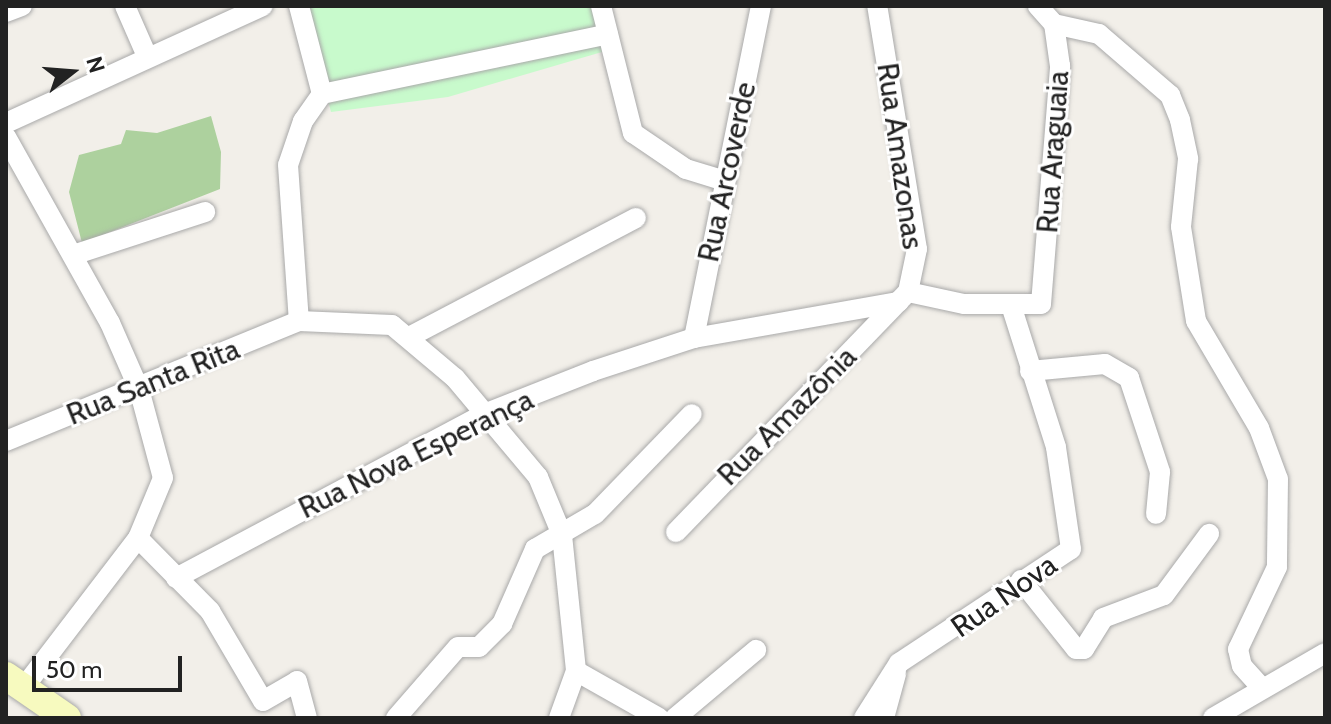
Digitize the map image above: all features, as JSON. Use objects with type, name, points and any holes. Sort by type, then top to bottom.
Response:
[{"type":"street","points":[[6,12],[22,6]]},
{"type":"street","points":[[125,6],[147,56]]},
{"type":"street","points":[[6,123],[147,56],[263,6]]},
{"type":"street","points":[[299,6],[322,94]]},
{"type":"street","points":[[601,6],[633,133],[686,169],[722,180]]},
{"type":"street","name":"Rua Arcoverde","points":[[694,338],[722,180],[761,6]]},
{"type":"street","name":"Rua Amazonas","points":[[877,6],[917,249],[904,297]]},
{"type":"street","points":[[1038,6],[1054,24],[1088,26],[1147,74],[1170,95],[1186,140],[1181,227],[1196,321],[1259,428],[1278,479],[1277,567],[1238,649],[1242,666],[1261,687]]},
{"type":"street","name":"Rua Araguaia","points":[[1041,304],[1059,128],[1054,24]]},
{"type":"street","points":[[559,718],[576,671],[562,535],[538,477],[411,336],[371,321],[299,321],[288,165],[303,121],[322,94],[608,34]]},
{"type":"street","points":[[6,137],[73,255],[139,389],[163,478],[138,538],[15,682],[67,718]]},
{"type":"street","points":[[73,255],[205,212]]},
{"type":"street","points":[[411,336],[636,218]]},
{"type":"street","name":"Rua Nova Esperança","points":[[176,578],[484,414],[694,338],[904,297],[1011,305],[1041,304]]},
{"type":"street","name":"Rua Amazônia","points":[[676,532],[904,297]]},
{"type":"street","name":"Rua Nova","points":[[864,718],[899,663],[1073,543],[1056,447],[1035,371],[1011,305]]},
{"type":"street","name":"Rua Santa Rita","points":[[6,441],[299,321]]},
{"type":"street","points":[[1035,371],[1105,364],[1129,378],[1160,472],[1156,514]]},
{"type":"street","points":[[396,718],[458,647],[479,647],[494,632],[510,612],[531,554],[595,514],[692,414]]},
{"type":"street","points":[[1021,580],[1073,646],[1084,649],[1103,618],[1164,595],[1209,534]]},
{"type":"street","points":[[138,538],[210,611],[267,702],[297,681],[307,718]]},
{"type":"street","points":[[675,718],[756,650]]},
{"type":"street","points":[[1213,718],[1261,687],[1325,653]]},
{"type":"street","points":[[884,718],[899,663]]},
{"type":"street","points":[[576,671],[659,718]]},
{"type":"green space","points":[[304,6],[609,6],[619,47],[448,97],[331,112]]},
{"type":"green space","points":[[211,116],[221,152],[220,189],[82,243],[69,192],[79,155],[121,144],[126,130],[157,133]]}]
